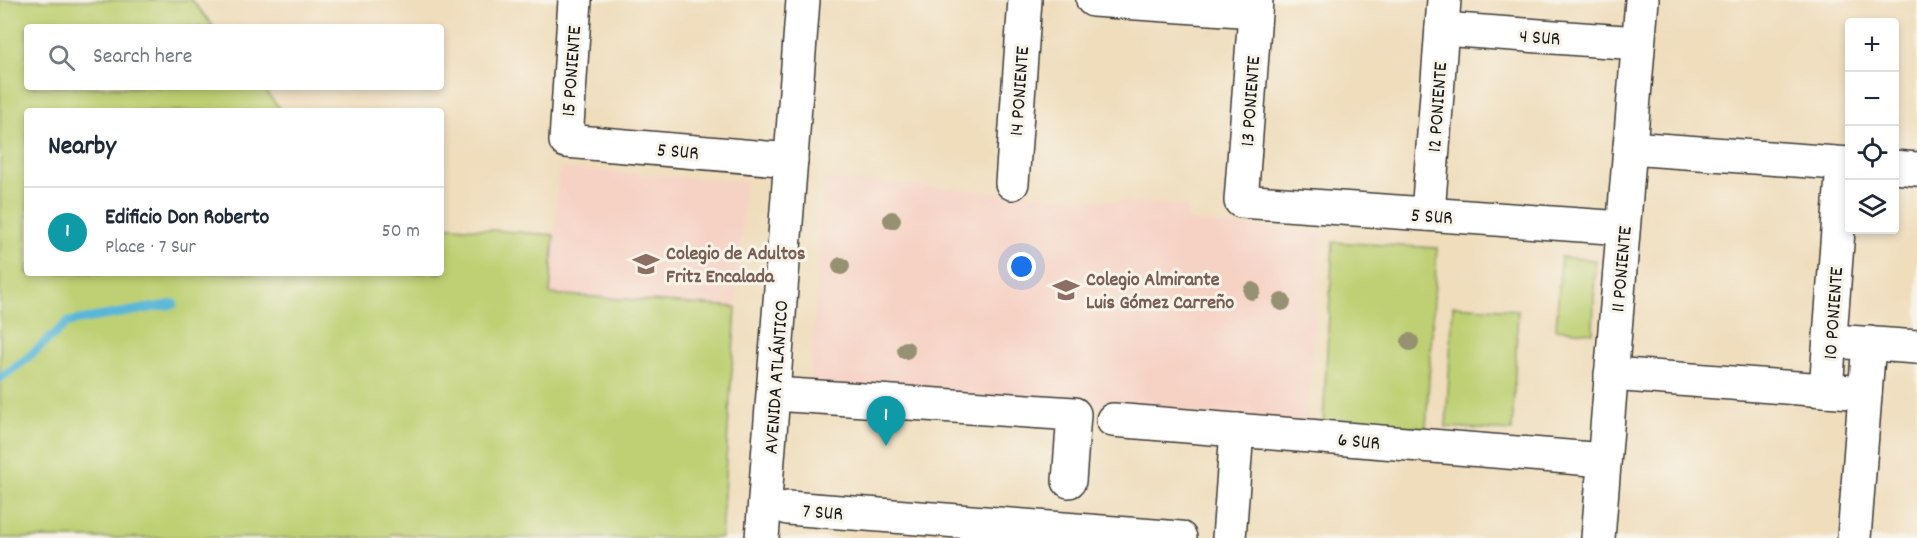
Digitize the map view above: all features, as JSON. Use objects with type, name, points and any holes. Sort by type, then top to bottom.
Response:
[{"type":"street","name":"15 PONIENTE","points":[[566,141],[575,0]]},
{"type":"street","name":"AVENIDA ATLÁNTICO","points":[[762,538],[803,0]]},
{"type":"street","name":"14 PONIENTE","points":[[1012,183],[1025,0]]},
{"type":"street","points":[[1093,0],[1256,6]]},
{"type":"street","name":"11 PONIENTE","points":[[1598,538],[1642,0]]},
{"type":"street","name":"13 PONIENTE","points":[[1241,201],[1256,6]]},
{"type":"street","name":"4 SUR","points":[[1443,14],[1638,43]]},
{"type":"street","name":"12 PONIENTE","points":[[1428,214],[1443,14]]},
{"type":"street","name":"5 SUR","points":[[566,141],[791,160]]},
{"type":"street","points":[[1630,148],[1845,164]]},
{"type":"street","points":[[1899,167],[1917,169]]},
{"type":"street","name":"10 PONIENTE","points":[[1826,390],[1845,174]]},
{"type":"street","name":"5 SUR","points":[[1241,201],[1623,228]]},
{"type":"street","points":[[1829,340],[1917,347]]},
{"type":"street","name":"10 PONIENTE","points":[[1854,538],[1869,344]]},
{"type":"street","points":[[1611,374],[1865,393]]},
{"type":"street","points":[[774,394],[1074,414],[1069,481]]},
{"type":"street","name":"6 SUR","points":[[1113,420],[1604,460]]},
{"type":"street","points":[[1229,538],[1237,430]]},
{"type":"street","name":"7 SUR","points":[[788,508],[981,530],[1180,538]]},
{"type":"shaded area","name":"Colegio de Adultos Fritz Encalada","points":[[559,168],[745,182],[736,307],[550,294]]},
{"type":"shaded area","name":"Colegio Almirante Luis Gómez Carreño","points":[[824,179],[1187,206],[1186,221],[1321,232],[1307,423],[809,385]]},
{"type":"green space","points":[[0,0],[192,0],[212,24],[24,24],[24,90],[264,90],[280,108],[24,108],[24,276],[444,276],[444,226],[554,235],[550,294],[736,307],[721,538],[496,538],[391,534],[389,538],[0,538]]},
{"type":"green space","points":[[1333,242],[1437,248],[1426,428],[1323,422]]},
{"type":"green space","points":[[1561,257],[1595,260],[1593,333],[1556,329]]},
{"type":"green space","points":[[1453,306],[1518,310],[1512,431],[1446,427]]},
{"type":"waterway","points":[[0,378],[25,360],[68,322],[174,304]]},
{"type":"place","name":"Colegio de Adultos Fritz Encalada","points":[[646,264]]},
{"type":"place","name":"Colegio Almirante Luis Gómez Carreño","points":[[1066,290]]},
{"type":"place","name":"Edificio Don Roberto","points":[[886,446]]}]
